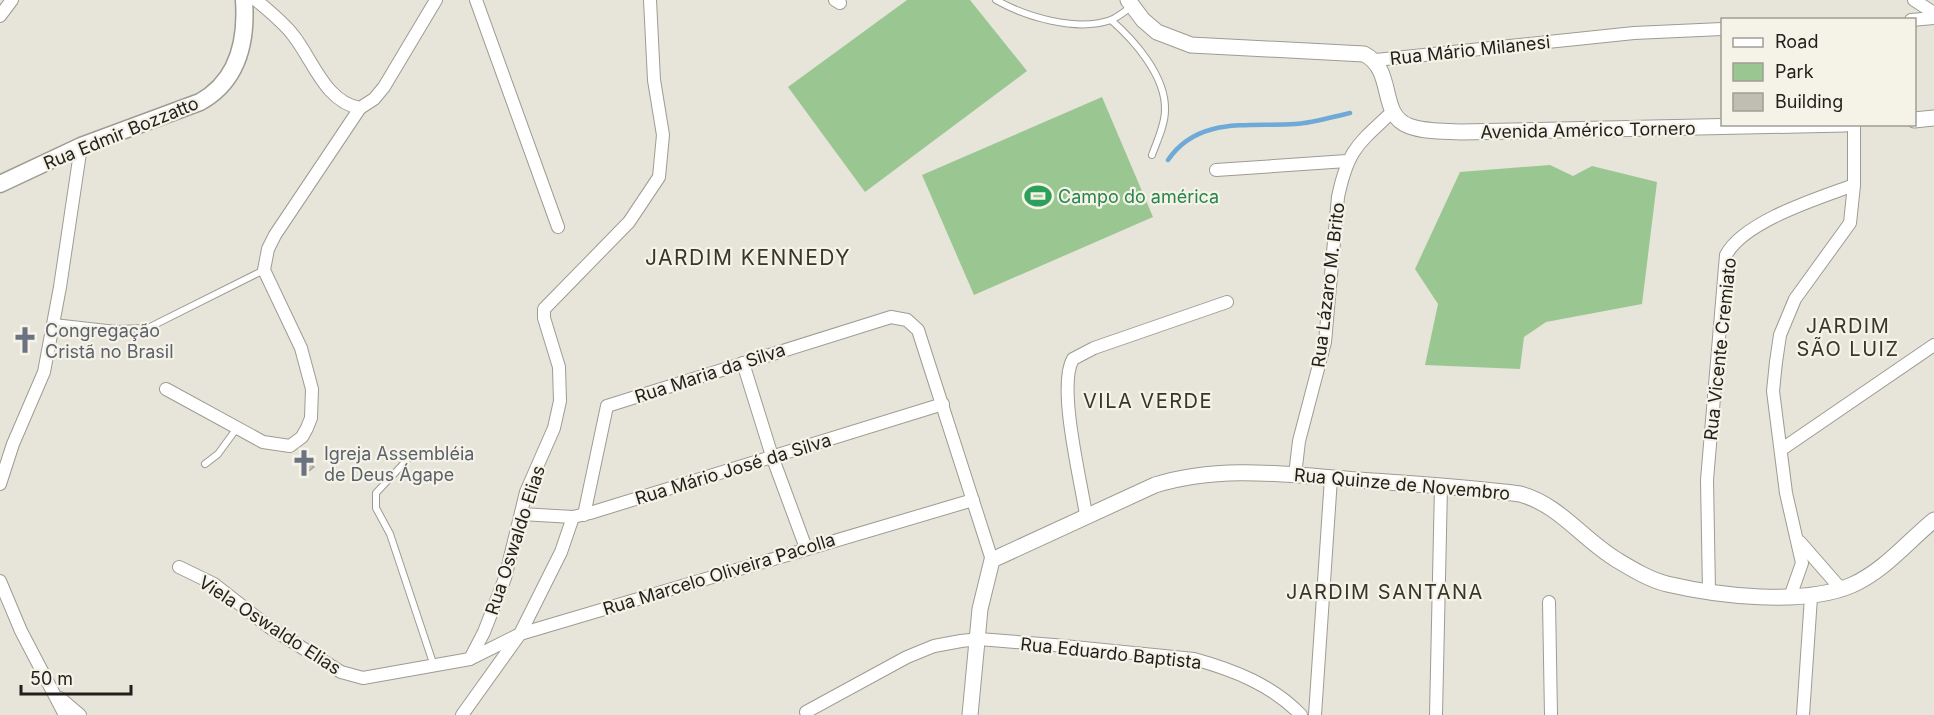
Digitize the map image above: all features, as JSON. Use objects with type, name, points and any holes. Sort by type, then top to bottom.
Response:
[{"type":"main road","name":"Rua Edmir Bozzatto","points":[[0,184],[81,146],[200,102],[215,94],[227,82],[237,61],[243,34],[244,0]]},
{"type":"street","points":[[0,16],[12,0]]},
{"type":"street","points":[[256,0],[292,33],[329,90],[350,106],[360,108]]},
{"type":"street","points":[[166,389],[263,442],[290,446],[302,437],[311,418],[309,373],[301,348],[264,270],[268,249],[360,108],[374,99],[384,87],[436,0]]},
{"type":"street","points":[[476,0],[558,227]]},
{"type":"street","name":"Rua Oswaldo Elias","points":[[470,659],[484,632],[505,578],[526,492],[554,428],[560,401],[560,367],[544,318],[544,309],[629,222],[659,177],[663,135],[654,80],[650,0]]},
{"type":"street","points":[[1914,0],[1934,13]]},
{"type":"street","name":"Rua Mário Milanesi","points":[[1130,3],[1157,32],[1191,45],[1364,54],[1376,60],[1634,33],[1721,29]]},
{"type":"street","points":[[1916,20],[1934,18]]},
{"type":"street","points":[[1376,60],[1382,71],[1392,112]]},
{"type":"street","name":"Avenida Américo Tornero","points":[[1392,112],[1408,126],[1461,132],[1749,126]]},
{"type":"street","name":"Rua Lázaro M. Brito","points":[[1295,476],[1299,441],[1325,342],[1338,197],[1347,161],[1355,147],[1392,112]]},
{"type":"street","points":[[1916,120],[1934,118]]},
{"type":"street","points":[[1790,597],[1802,563],[1799,541],[1786,493],[1773,391],[1780,335],[1795,299],[1850,223],[1854,184],[1854,126]]},
{"type":"street","points":[[0,484],[12,444],[44,372],[81,146]]},
{"type":"street","points":[[1216,170],[1347,161]]},
{"type":"street","name":"Rua Vicente Cremiato","points":[[1709,591],[1707,480],[1726,255],[1738,238],[1773,218],[1854,184]]},
{"type":"street","points":[[1086,515],[1067,394],[1067,373],[1073,359],[1094,348],[1227,302]]},
{"type":"street","name":"Rua Maria da Silva","points":[[462,715],[520,634],[579,516],[608,406],[891,317],[907,320],[918,330],[943,404]]},
{"type":"street","points":[[1782,449],[1934,345]]},
{"type":"street","points":[[742,363],[772,456],[806,548]]},
{"type":"street","points":[[943,404],[992,560],[983,593],[970,715]]},
{"type":"street","name":"Rua Mário José da Silva","points":[[521,514],[579,516],[943,404]]},
{"type":"street","name":"Rua Quinze de Novembro","points":[[992,560],[1155,484],[1182,476],[1212,472],[1441,486],[1506,492],[1534,498],[1553,508],[1585,537],[1618,561],[1664,583],[1709,591],[1790,597],[1811,597],[1841,589],[1867,576],[1900,554],[1934,520]]},
{"type":"street","points":[[1315,715],[1331,478]]},
{"type":"street","points":[[1436,715],[1441,486]]},
{"type":"street","name":"Rua Marcelo Oliveira Pacolla","points":[[470,659],[520,634],[973,500]]},
{"type":"street","points":[[1799,541],[1841,589]]},
{"type":"street","name":"Viela Oswaldo Elias","points":[[179,567],[222,589],[269,627],[341,672],[363,678],[470,659]]},
{"type":"street","points":[[0,581],[21,631],[65,715]]},
{"type":"street","points":[[1803,715],[1811,597]]},
{"type":"street","points":[[1549,602],[1551,715]]},
{"type":"street","name":"Rua Eduardo Baptista","points":[[806,712],[907,657],[934,646],[979,639],[1194,659],[1226,669],[1270,689],[1301,715]]},
{"type":"street","points":[[51,690],[80,715]]},
{"type":"lane","points":[[996,0],[1012,9],[1047,20],[1082,23],[1111,20],[1130,3]]},
{"type":"lane","points":[[1111,20],[1136,42],[1162,91],[1165,110],[1152,155]]},
{"type":"lane","points":[[54,322],[116,329],[148,328],[264,270]]},
{"type":"lane","points":[[206,464],[218,454],[237,428]]},
{"type":"lane","points":[[408,459],[376,493],[376,508],[390,534],[434,667]]},
{"type":"green space","points":[[907,0],[970,0],[1027,71],[865,192],[788,87]]},
{"type":"green space","name":"Campo do américa","points":[[1102,97],[1153,217],[974,295],[922,175]]},
{"type":"green space","points":[[1550,165],[1573,176],[1592,166],[1657,182],[1642,304],[1546,322],[1524,337],[1520,369],[1425,365],[1438,304],[1415,269],[1460,172]]},
{"type":"building","name":"Igreja Assembléia de Deus Ágape","points":[[302,455],[314,467],[305,474],[296,460]]},
{"type":"waterway","points":[[1168,160],[1180,146],[1194,136],[1209,130],[1243,125],[1302,123],[1350,113]]},
{"type":"place","name":"Campo do américa","points":[[1038,196]]},
{"type":"place","name":"Congregação Cristã no Brasil","points":[[25,340]]},
{"type":"place","name":"Igreja Assembléia de Deus Ágape","points":[[304,463]]},
{"type":"district","name":"JARDIM KENNEDY","points":[[748,257]]},
{"type":"district","name":"JARDIM SÃO LUIZ","points":[[1848,338]]},
{"type":"district","name":"VILA VERDE","points":[[1148,401]]},
{"type":"district","name":"JARDIM SANTANA","points":[[1385,592]]}]
